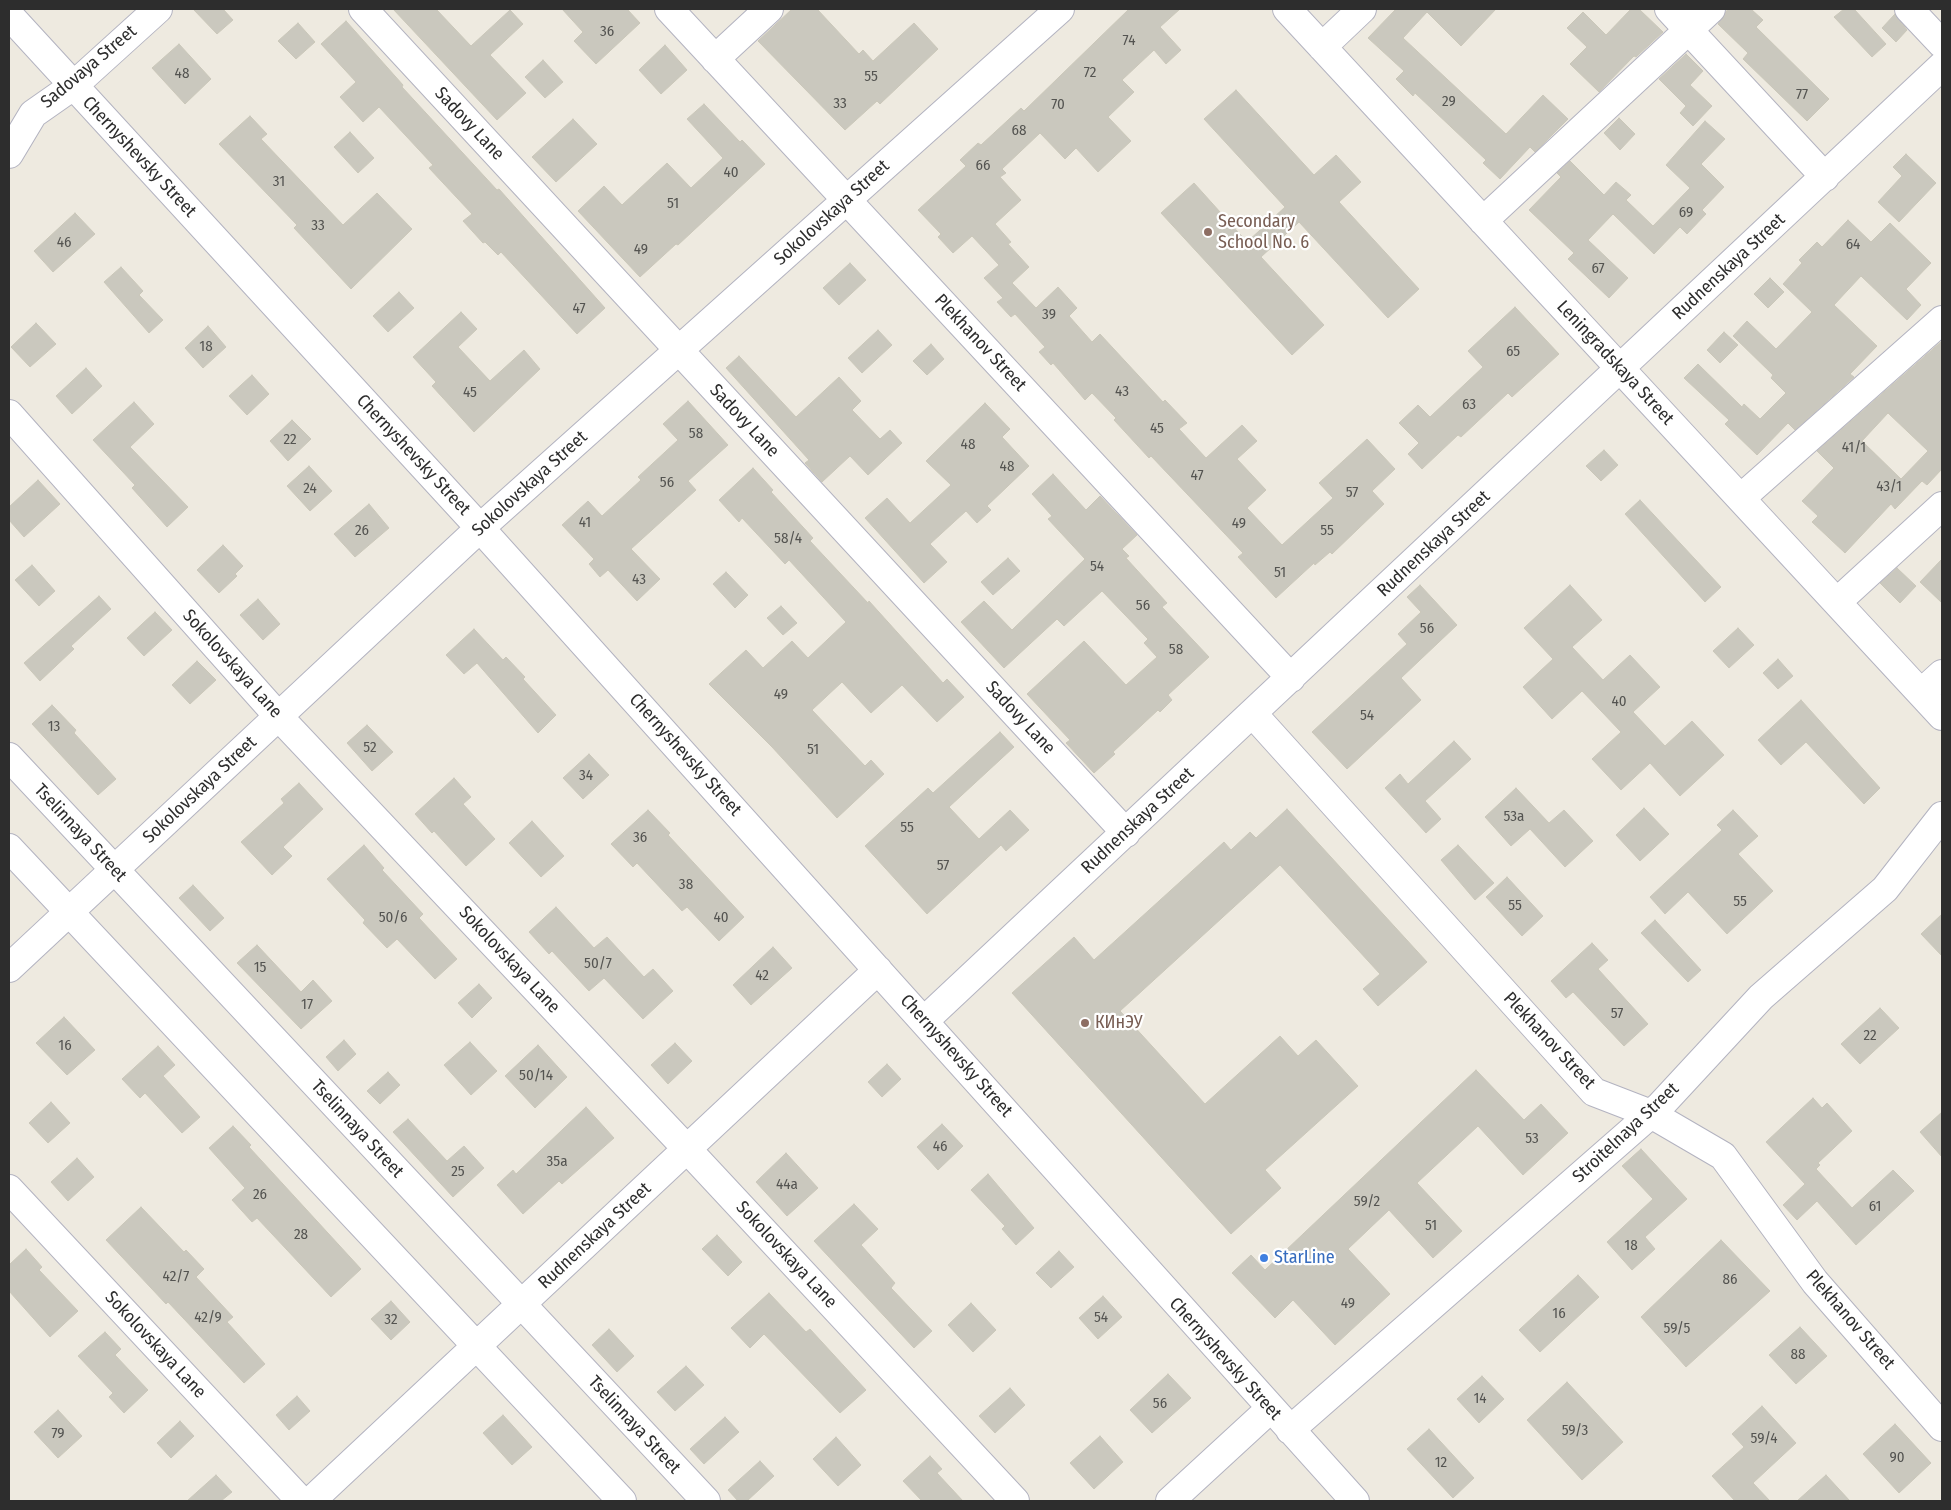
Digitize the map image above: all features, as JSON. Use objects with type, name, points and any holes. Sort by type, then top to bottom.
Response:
[{"type":"street","name":"Sadovaya Street","points":[[9,154],[21,116],[73,86],[158,9]]},
{"type":"street","name":"Sadovy Lane","points":[[363,9],[1126,833]]},
{"type":"street","name":"Plekhanov Street","points":[[669,9],[1291,678]]},
{"type":"street","points":[[716,58],[769,9]]},
{"type":"street","name":"Sokolovskaya Street","points":[[9,968],[480,528],[1060,9]]},
{"type":"street","name":"Leningradskaya Street","points":[[1287,9],[1942,716]]},
{"type":"street","points":[[1322,46],[1362,9]]},
{"type":"street","points":[[1669,9],[1824,177]]},
{"type":"street","points":[[1482,221],[1711,9]]},
{"type":"street","points":[[1908,9],[1942,44]]},
{"type":"street","name":"Chernyshevsky Street","points":[[9,15],[480,528],[1270,1409],[1355,1501]]},
{"type":"street","name":"Rudnenskaya Street","points":[[924,1021],[1942,66]]},
{"type":"street","points":[[1741,498],[1942,320]]},
{"type":"street","name":"Sokolovskaya Lane","points":[[9,414],[279,717],[687,1149],[1014,1501]]},
{"type":"street","points":[[1837,602],[1942,506]]},
{"type":"street","points":[[1921,694],[1942,674]]},
{"type":"street","name":"Plekhanov Street","points":[[1253,714],[1594,1092],[1651,1114],[1723,1156],[1815,1282],[1942,1427]]},
{"type":"street","name":"Tselinnaya Street","points":[[9,757],[706,1501]]},
{"type":"street","name":"Stroitelnaya Street","points":[[1290,1430],[1651,1114],[1761,997],[1885,889],[1942,816]]},
{"type":"street","points":[[9,848],[622,1501]]},
{"type":"street","name":"Rudnenskaya Street","points":[[311,1501],[878,970]]},
{"type":"street","name":"Sokolovskaya Lane","points":[[9,1189],[301,1501]]},
{"type":"street","points":[[1170,1501],[1270,1409]]},
{"type":"building","points":[[193,9],[223,9],[233,20],[217,34]]},
{"type":"building","points":[[393,9],[436,9],[471,46],[510,10],[523,24],[490,55],[526,93],[497,120]]},
{"type":"building","points":[[562,9],[627,9],[640,23],[596,64],[574,41],[583,32]]},
{"type":"building","points":[[792,9],[817,9],[859,54],[863,50],[873,61],[914,23],[938,49],[880,104],[877,101],[845,130],[758,41]]},
{"type":"building","points":[[1129,9],[1180,9],[1160,27],[1181,50],[1166,64],[1154,50],[1122,80],[1134,92],[1108,117],[1131,141],[1098,172],[1076,148],[1065,159],[1040,133],[1002,169],[1006,173],[1000,177],[1021,200],[995,224],[1011,242],[1008,244],[1029,267],[1012,283],[1036,308],[1058,287],[1077,308],[1069,316],[1092,342],[1100,334],[1163,402],[1165,400],[1187,423],[1179,429],[1206,458],[1242,425],[1257,441],[1237,459],[1266,490],[1247,508],[1282,545],[1333,498],[1319,483],[1367,439],[1395,469],[1372,491],[1384,504],[1332,554],[1330,552],[1315,565],[1314,563],[1276,598],[1238,557],[1243,553],[1151,456],[1149,458],[1114,420],[1116,418],[1092,393],[1085,400],[1053,363],[1051,365],[1039,352],[1045,347],[1015,314],[1011,317],[997,302],[1003,298],[984,278],[999,265],[972,236],[953,253],[938,237],[941,234],[918,210],[966,166],[960,160],[978,143],[981,145],[1021,108],[1024,111]]},
{"type":"building","points":[[1396,9],[1496,9],[1461,46],[1427,12],[1403,38],[1506,134],[1543,95],[1568,119],[1535,152],[1530,147],[1500,179],[1483,163],[1486,160],[1415,93],[1413,96],[1396,79],[1404,71],[1368,38]]},
{"type":"building","points":[[1631,9],[1639,9],[1663,32],[1636,57],[1634,56],[1599,92],[1570,64],[1587,47],[1567,28],[1583,12],[1606,35]]},
{"type":"building","points":[[1728,9],[1751,9],[1763,20],[1756,27],[1829,99],[1807,121],[1743,59],[1748,53],[1718,24]]},
{"type":"building","points":[[1844,9],[1854,9],[1886,44],[1872,57],[1834,17]]},
{"type":"building","points":[[1895,14],[1907,30],[1896,42],[1882,28]]},
{"type":"building","points":[[346,21],[403,85],[402,87],[497,190],[499,189],[605,308],[577,334],[501,252],[498,255],[485,242],[483,243],[463,221],[472,214],[429,168],[433,165],[379,107],[363,122],[340,97],[356,82],[321,44]]},
{"type":"building","points":[[298,23],[315,42],[296,59],[278,41]]},
{"type":"building","points":[[179,44],[211,79],[185,104],[152,68]]},
{"type":"building","points":[[665,45],[687,70],[661,94],[639,70]]},
{"type":"building","points":[[1686,54],[1703,71],[1690,85],[1712,106],[1693,126],[1680,113],[1686,106],[1659,79]]},
{"type":"building","points":[[543,60],[563,82],[545,98],[525,77]]},
{"type":"building","name":"Secondary School No. 6","points":[[1236,90],[1314,175],[1336,155],[1361,182],[1339,202],[1419,289],[1388,318],[1299,222],[1261,257],[1324,325],[1292,355],[1161,213],[1194,183],[1247,242],[1285,207],[1204,119]]},
{"type":"building","points":[[704,104],[740,142],[742,140],[765,164],[678,245],[676,244],[640,277],[578,211],[604,186],[622,205],[667,163],[691,188],[723,158],[687,119]]},
{"type":"building","points":[[250,116],[267,134],[261,139],[343,225],[377,193],[412,229],[351,289],[294,228],[297,225],[219,144]]},
{"type":"building","points":[[1619,118],[1635,134],[1620,150],[1604,133]]},
{"type":"building","points":[[573,119],[597,144],[556,182],[532,157]]},
{"type":"building","points":[[1705,121],[1725,139],[1701,164],[1724,187],[1702,210],[1706,214],[1687,234],[1680,227],[1654,254],[1613,214],[1588,240],[1628,278],[1609,298],[1568,259],[1574,253],[1529,210],[1561,177],[1557,173],[1570,161],[1604,195],[1616,182],[1631,195],[1626,200],[1653,226],[1690,188],[1666,165]]},
{"type":"building","points":[[350,132],[374,158],[358,173],[334,147]]},
{"type":"building","points":[[1906,154],[1936,183],[1899,222],[1878,202],[1902,176],[1893,167]]},
{"type":"building","points":[[75,213],[95,234],[53,272],[34,251]]},
{"type":"building","points":[[1848,220],[1871,242],[1890,223],[1931,263],[1906,289],[1921,305],[1907,320],[1861,276],[1834,305],[1877,346],[1850,374],[1854,377],[1795,430],[1788,423],[1757,455],[1725,424],[1729,420],[1684,378],[1698,364],[1742,407],[1744,404],[1760,419],[1786,393],[1771,378],[1773,375],[1733,336],[1747,321],[1776,349],[1812,312],[1783,284],[1802,263],[1799,260],[1817,242],[1822,247]]},
{"type":"building","points":[[850,263],[866,280],[839,305],[823,288]]},
{"type":"building","points":[[121,267],[143,291],[139,295],[163,320],[149,333],[104,282]]},
{"type":"building","points":[[1770,278],[1784,292],[1768,308],[1754,294]]},
{"type":"building","points":[[399,292],[414,308],[388,332],[373,316]]},
{"type":"building","points":[[1515,307],[1559,354],[1512,397],[1508,393],[1461,437],[1458,435],[1422,469],[1408,454],[1419,443],[1399,423],[1418,405],[1430,417],[1483,367],[1468,351]]},
{"type":"building","points":[[461,312],[477,329],[458,347],[490,381],[524,350],[540,369],[474,432],[432,386],[436,382],[413,357]]},
{"type":"building","points":[[36,323],[56,344],[30,367],[11,347]]},
{"type":"building","points":[[208,326],[226,347],[203,368],[185,348]]},
{"type":"building","points":[[878,330],[892,345],[862,373],[848,358]]},
{"type":"building","points":[[1724,332],[1738,345],[1720,363],[1707,350]]},
{"type":"building","points":[[1942,341],[1942,469],[1927,485],[1922,481],[1895,509],[1891,504],[1845,553],[1812,522],[1818,516],[1802,501],[1834,468],[1817,451]],"holes":[[[1888,413],[1928,451],[1901,479],[1862,441]]]},
{"type":"building","points":[[931,344],[944,359],[927,375],[913,361]]},
{"type":"building","points":[[739,356],[796,417],[839,377],[861,401],[852,410],[880,439],[890,430],[902,443],[868,475],[850,456],[822,482],[805,463],[809,460],[726,368]]},
{"type":"building","points":[[86,368],[102,386],[72,414],[56,396]]},
{"type":"building","points":[[252,375],[269,394],[247,415],[229,396]]},
{"type":"building","points":[[688,401],[728,445],[688,481],[696,490],[631,549],[660,579],[637,601],[608,570],[600,577],[589,564],[594,559],[562,525],[588,501],[602,516],[641,480],[638,477],[678,440],[663,424]]},
{"type":"building","points":[[134,402],[154,424],[130,447],[188,507],[167,527],[132,488],[135,485],[93,440]]},
{"type":"building","points":[[985,403],[1010,429],[1002,437],[1029,466],[987,506],[991,510],[977,523],[966,511],[930,544],[947,562],[924,583],[865,518],[887,498],[910,523],[951,485],[926,461]]},
{"type":"building","points":[[292,420],[311,439],[288,461],[270,441]]},
{"type":"building","points":[[1604,450],[1618,465],[1601,481],[1586,466]]},
{"type":"building","points":[[309,466],[332,491],[310,511],[287,486]]},
{"type":"building","points":[[753,468],[773,490],[771,492],[813,538],[810,541],[868,603],[869,601],[943,683],[947,679],[964,697],[937,722],[902,685],[871,713],[842,682],[812,710],[865,766],[871,760],[884,774],[837,818],[772,747],[709,684],[746,650],[763,668],[792,641],[808,658],[846,622],[789,560],[785,564],[742,518],[739,522],[719,500]]},
{"type":"building","points":[[1053,474],[1086,510],[1100,496],[1137,535],[1122,549],[1129,556],[1126,558],[1167,603],[1162,607],[1209,657],[1168,695],[1172,700],[1160,712],[1158,710],[1113,752],[1115,754],[1094,773],[1066,743],[1070,740],[1027,694],[1084,641],[1126,685],[1157,657],[1144,643],[1148,639],[1102,591],[1064,626],[1057,619],[1004,668],[961,622],[984,601],[1012,630],[1085,559],[1048,519],[1052,516],[1032,494]]},
{"type":"building","points":[[38,480],[60,504],[24,537],[9,520],[9,507]]},
{"type":"building","points":[[1640,500],[1721,587],[1705,602],[1625,514]]},
{"type":"building","points":[[369,504],[389,528],[355,557],[334,534]]},
{"type":"building","points":[[223,545],[243,566],[235,574],[237,576],[219,593],[197,570]]},
{"type":"building","points":[[1008,558],[1020,571],[993,595],[981,582]]},
{"type":"building","points":[[1942,559],[1942,603],[1920,582]]},
{"type":"building","points":[[32,565],[55,591],[39,606],[15,580]]},
{"type":"building","points":[[1897,568],[1916,586],[1900,603],[1880,583]]},
{"type":"building","points":[[726,572],[748,595],[735,608],[713,584]]},
{"type":"building","points":[[1420,585],[1457,625],[1401,678],[1421,700],[1347,769],[1312,732],[1407,644],[1398,634],[1421,612],[1407,597]]},
{"type":"building","points":[[1570,585],[1602,620],[1572,647],[1603,680],[1630,655],[1660,687],[1633,712],[1665,746],[1692,721],[1724,755],[1680,796],[1650,763],[1621,790],[1592,759],[1621,732],[1582,691],[1552,719],[1523,687],[1553,659],[1524,628]]},
{"type":"building","points":[[99,596],[111,609],[71,646],[74,649],[40,681],[24,663]]},
{"type":"building","points":[[258,599],[280,624],[263,640],[240,615]]},
{"type":"building","points":[[781,606],[797,623],[783,635],[767,618]]},
{"type":"building","points":[[155,612],[172,630],[144,656],[127,638]]},
{"type":"building","points":[[1738,628],[1754,645],[1729,668],[1713,651]]},
{"type":"building","points":[[474,629],[503,660],[506,657],[556,715],[538,733],[477,663],[464,674],[446,655]]},
{"type":"building","points":[[1778,659],[1793,676],[1778,689],[1763,673]]},
{"type":"building","points":[[197,661],[216,680],[190,704],[172,685]]},
{"type":"building","points":[[1801,700],[1880,788],[1864,804],[1806,742],[1781,765],[1758,740]]},
{"type":"building","points":[[52,705],[76,730],[74,733],[116,779],[98,795],[32,724]]},
{"type":"building","points":[[367,725],[393,752],[372,771],[347,743]]},
{"type":"building","points":[[1000,732],[1014,747],[949,807],[979,839],[1010,810],[1029,830],[1006,851],[1001,845],[927,914],[865,846],[928,788],[933,793]]},
{"type":"building","points":[[1454,741],[1471,759],[1425,801],[1441,819],[1426,833],[1385,788],[1400,774],[1408,784]]},
{"type":"building","points":[[589,754],[609,775],[583,799],[563,778]]},
{"type":"building","points":[[454,778],[471,797],[463,804],[495,839],[466,866],[434,831],[432,833],[415,814]]},
{"type":"building","points":[[299,783],[323,809],[283,847],[292,856],[272,875],[241,842],[284,803],[281,799]]},
{"type":"building","points":[[1516,788],[1549,823],[1564,810],[1593,841],[1565,867],[1530,829],[1511,846],[1485,817]]},
{"type":"building","points":[[1644,808],[1669,834],[1640,861],[1616,835]]},
{"type":"building","name":"КИнЭУ","points":[[1287,809],[1427,962],[1378,1006],[1363,989],[1380,974],[1280,865],[1120,1011],[1205,1104],[1280,1036],[1298,1056],[1316,1040],[1358,1086],[1265,1170],[1281,1188],[1231,1234],[1012,993],[1074,937],[1094,960],[1224,842],[1231,850],[1250,832],[1256,838]]},
{"type":"building","points":[[648,810],[670,833],[668,835],[744,917],[719,941],[687,907],[682,911],[637,863],[633,867],[611,844]]},
{"type":"building","points":[[1733,810],[1758,836],[1738,854],[1773,891],[1727,934],[1688,892],[1665,914],[1650,897],[1722,830],[1717,825]]},
{"type":"building","points":[[532,821],[564,856],[541,877],[509,843]]},
{"type":"building","points":[[364,845],[384,868],[382,870],[423,914],[419,918],[457,959],[435,979],[397,939],[387,948],[363,923],[365,920],[327,879]]},
{"type":"building","points":[[1458,845],[1494,883],[1475,900],[1441,860]]},
{"type":"building","points":[[1507,877],[1543,916],[1522,936],[1486,897]]},
{"type":"building","points":[[193,885],[224,918],[210,931],[179,898]]},
{"type":"building","points":[[556,907],[594,948],[607,937],[644,977],[653,969],[673,991],[643,1019],[604,978],[589,991],[552,951],[549,954],[529,932]]},
{"type":"building","points":[[1942,914],[1942,956],[1921,934]]},
{"type":"building","points":[[1655,920],[1701,970],[1688,982],[1641,933]]},
{"type":"building","points":[[1592,943],[1608,960],[1598,969],[1648,1024],[1624,1046],[1573,992],[1566,998],[1551,981]]},
{"type":"building","points":[[257,945],[301,992],[313,980],[332,1001],[301,1029],[237,963]]},
{"type":"building","points":[[773,947],[792,968],[751,1005],[733,985]]},
{"type":"building","points":[[479,984],[492,998],[472,1018],[458,1003]]},
{"type":"building","points":[[1880,1008],[1899,1028],[1860,1064],[1841,1044]]},
{"type":"building","points":[[64,1017],[95,1050],[67,1075],[36,1043]]},
{"type":"building","points":[[344,1040],[356,1054],[338,1071],[326,1057]]},
{"type":"building","points":[[470,1042],[497,1071],[471,1095],[444,1065]]},
{"type":"building","points":[[675,1043],[692,1061],[668,1084],[651,1065]]},
{"type":"building","points":[[538,1045],[567,1077],[535,1108],[505,1076]]},
{"type":"building","points":[[158,1046],[175,1065],[163,1076],[200,1117],[182,1133],[145,1093],[140,1098],[122,1079]]},
{"type":"building","points":[[887,1064],[901,1079],[882,1097],[868,1082]]},
{"type":"building","points":[[1476,1070],[1524,1120],[1541,1104],[1568,1133],[1523,1175],[1478,1126],[1417,1183],[1462,1231],[1433,1258],[1389,1210],[1348,1249],[1390,1294],[1335,1345],[1293,1300],[1275,1318],[1232,1273],[1251,1255],[1265,1270]]},
{"type":"building","points":[[388,1072],[400,1085],[380,1104],[367,1091]]},
{"type":"building","points":[[1813,1098],[1822,1108],[1827,1103],[1852,1131],[1818,1163],[1820,1165],[1816,1169],[1852,1208],[1893,1170],[1914,1191],[1856,1245],[1817,1201],[1797,1220],[1783,1205],[1805,1184],[1766,1142]]},
{"type":"building","points":[[51,1102],[70,1123],[48,1143],[29,1123]]},
{"type":"building","points":[[586,1107],[614,1138],[562,1184],[559,1181],[523,1214],[497,1185],[513,1170],[516,1174]]},
{"type":"building","points":[[1942,1112],[1942,1157],[1920,1132]]},
{"type":"building","points":[[408,1119],[447,1161],[464,1146],[484,1168],[453,1197],[393,1132]]},
{"type":"building","points":[[942,1124],[963,1146],[938,1170],[917,1147]]},
{"type":"building","points":[[233,1126],[251,1145],[249,1147],[361,1269],[331,1297],[257,1218],[252,1222],[232,1200],[245,1188],[209,1148]]},
{"type":"building","points":[[1641,1149],[1687,1199],[1645,1237],[1655,1249],[1632,1270],[1607,1242],[1653,1199],[1622,1166]]},
{"type":"building","points":[[786,1153],[818,1188],[787,1216],[756,1182]]},
{"type":"building","points":[[77,1158],[94,1177],[68,1201],[51,1182]]},
{"type":"building","points":[[988,1174],[1034,1228],[1016,1245],[1002,1229],[1005,1226],[971,1190]]},
{"type":"building","points":[[854,1204],[878,1229],[861,1245],[895,1283],[891,1288],[932,1331],[914,1348],[814,1241]]},
{"type":"building","points":[[141,1207],[184,1252],[186,1250],[204,1269],[196,1277],[233,1317],[227,1322],[265,1364],[244,1383],[168,1302],[166,1304],[106,1240]]},
{"type":"building","points":[[717,1235],[742,1262],[728,1276],[702,1249]]},
{"type":"building","points":[[1721,1240],[1770,1291],[1686,1367],[1641,1317]]},
{"type":"building","points":[[26,1249],[42,1267],[39,1270],[78,1311],[50,1337],[9,1291],[9,1265]]},
{"type":"building","points":[[1059,1251],[1074,1267],[1051,1288],[1036,1273]]},
{"type":"building","points":[[1578,1275],[1599,1297],[1540,1352],[1519,1330]]},
{"type":"building","points":[[769,1293],[806,1332],[810,1329],[866,1390],[840,1413],[764,1334],[750,1348],[731,1328]]},
{"type":"building","points":[[1103,1296],[1122,1317],[1098,1339],[1079,1318]]},
{"type":"building","points":[[391,1301],[410,1322],[391,1340],[371,1319]]},
{"type":"building","points":[[971,1303],[996,1330],[973,1352],[948,1325]]},
{"type":"building","points":[[1800,1327],[1827,1356],[1796,1384],[1769,1355]]},
{"type":"building","points":[[609,1329],[634,1356],[617,1372],[592,1345]]},
{"type":"building","points":[[105,1332],[121,1349],[115,1355],[148,1390],[124,1413],[109,1397],[113,1393],[78,1356]]},
{"type":"building","points":[[686,1366],[704,1385],[675,1411],[657,1392]]},
{"type":"building","points":[[1168,1374],[1191,1398],[1152,1433],[1130,1410]]},
{"type":"building","points":[[1482,1376],[1504,1399],[1479,1423],[1457,1399]]},
{"type":"building","points":[[1567,1382],[1623,1442],[1582,1480],[1527,1420]]},
{"type":"building","points":[[1010,1388],[1025,1405],[995,1433],[979,1416]]},
{"type":"building","points":[[297,1396],[310,1411],[289,1430],[276,1415]]},
{"type":"building","points":[[1762,1406],[1796,1443],[1753,1483],[1770,1501],[1735,1501],[1712,1476],[1744,1447],[1732,1434]]},
{"type":"building","points":[[58,1410],[82,1436],[58,1458],[34,1432]]},
{"type":"building","points":[[503,1415],[532,1447],[512,1465],[483,1433]]},
{"type":"building","points":[[725,1417],[739,1432],[704,1464],[690,1449]]},
{"type":"building","points":[[180,1421],[194,1436],[171,1458],[157,1443]]},
{"type":"building","points":[[1895,1424],[1931,1463],[1899,1493],[1863,1454]]},
{"type":"building","points":[[1429,1429],[1474,1478],[1453,1498],[1407,1449]]},
{"type":"building","points":[[1100,1436],[1123,1462],[1094,1489],[1070,1463]]},
{"type":"building","points":[[836,1437],[861,1465],[838,1486],[813,1459]]},
{"type":"building","points":[[930,1456],[942,1469],[937,1473],[963,1501],[922,1501],[903,1481]]},
{"type":"building","points":[[760,1461],[774,1476],[747,1501],[738,1501],[728,1490]]},
{"type":"building","points":[[216,1475],[232,1492],[221,1501],[187,1501]]},
{"type":"building","points":[[1826,1475],[1850,1501],[1797,1501]]},
{"type":"place","name":"Secondary School No. 6","points":[[1208,232]]},
{"type":"place","name":"КИнЭУ","points":[[1085,1023]]},
{"type":"place","name":"StarLine","points":[[1264,1258]]}]
